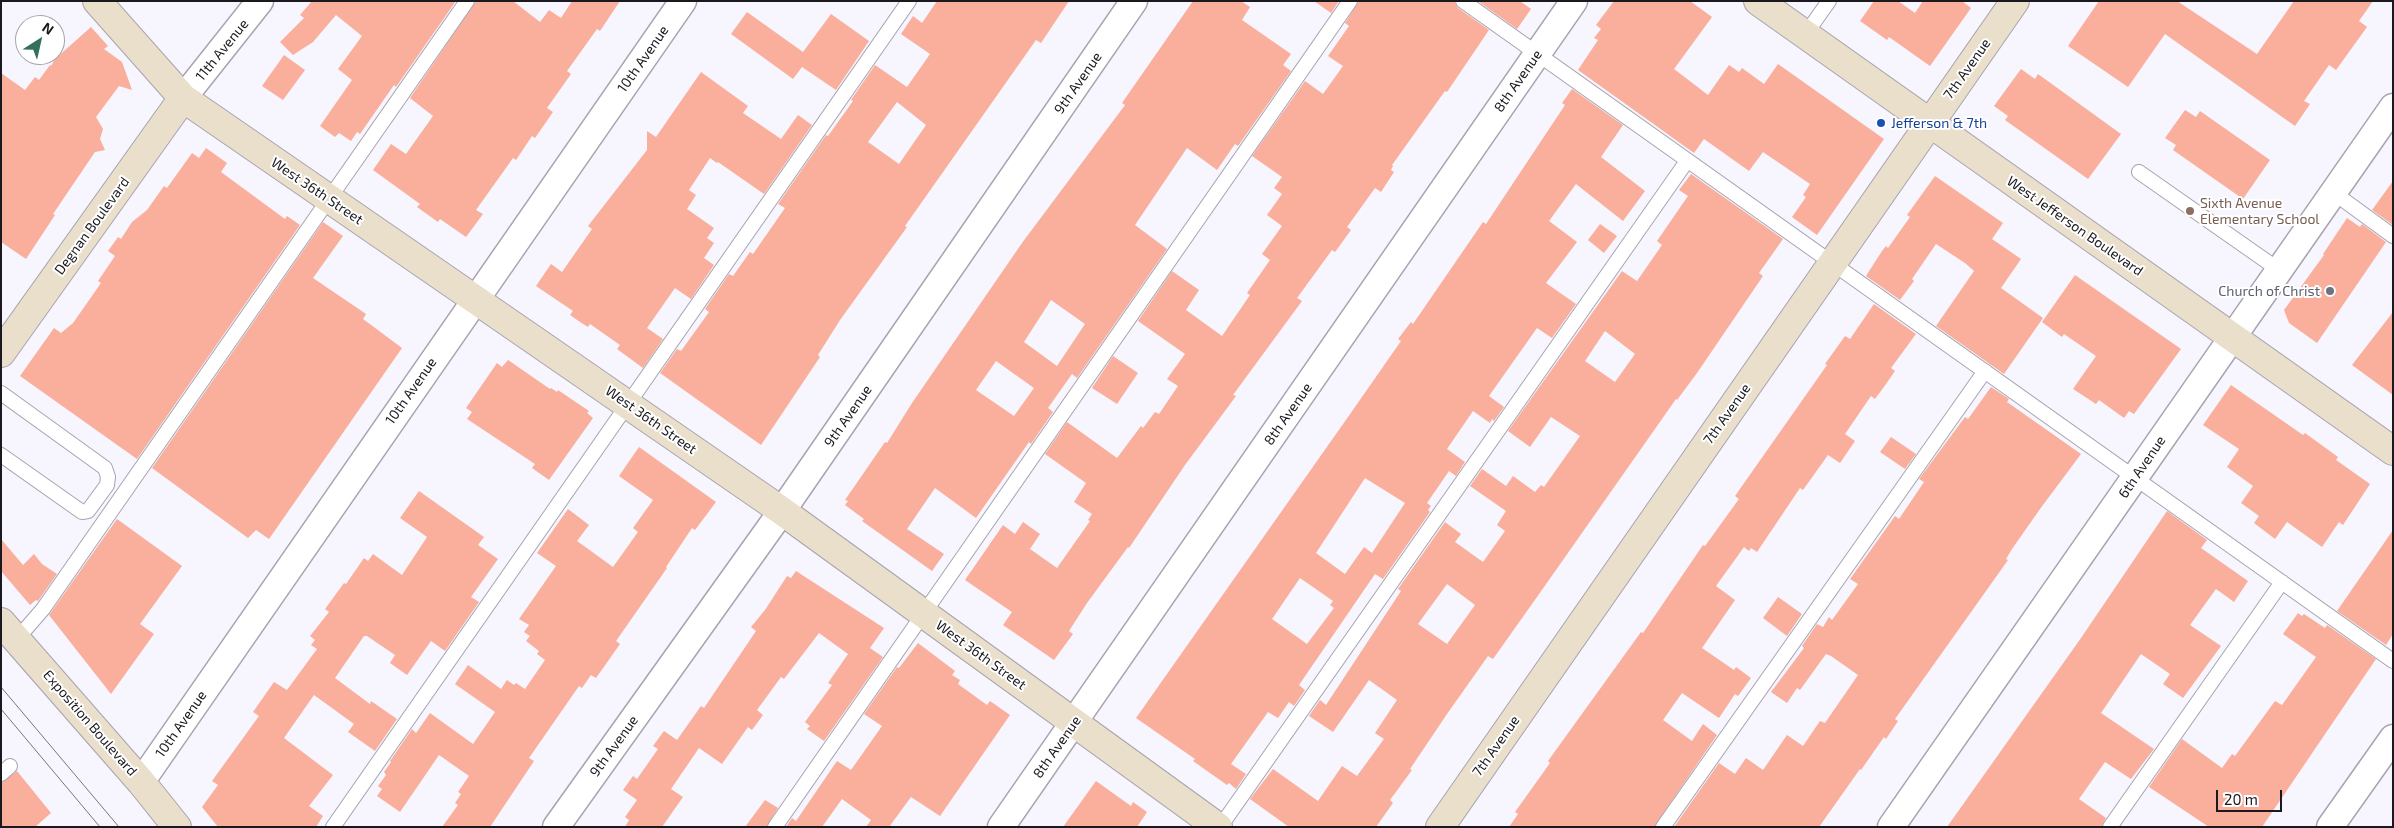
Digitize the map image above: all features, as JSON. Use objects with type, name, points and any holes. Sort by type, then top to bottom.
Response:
[{"type":"street","name":"West 36th Street","points":[[97,1],[183,98],[782,511],[1219,827]]},
{"type":"street","name":"11th Avenue","points":[[183,98],[260,1]]},
{"type":"street","name":"10th Avenue","points":[[141,782],[683,1]]},
{"type":"street","name":"9th Avenue","points":[[556,827],[782,511],[1134,1]]},
{"type":"street","name":"8th Avenue","points":[[1001,827],[1574,1]]},
{"type":"street","name":"West Jefferson Boulevard","points":[[1758,1],[2393,451]]},
{"type":"street","name":"7th Avenue","points":[[1440,827],[2014,1]]},
{"type":"street","name":"Degnan Boulevard","points":[[1,352],[183,98]]},
{"type":"street","name":"6th Avenue","points":[[1891,827],[2231,336],[2334,193],[2393,107]]},
{"type":"street","name":"Exposition Boulevard","points":[[9,631],[141,782],[177,827]]},
{"type":"street","points":[[2330,827],[2393,738]]},
{"type":"lane","points":[[9,631],[43,608],[330,200],[467,1]]},
{"type":"lane","points":[[333,827],[909,1]]},
{"type":"lane","points":[[775,827],[1350,1]]},
{"type":"lane","points":[[1463,1],[2393,661]]},
{"type":"lane","points":[[1805,35],[1829,1]]},
{"type":"lane","points":[[1219,827],[1687,161]]},
{"type":"lane","points":[[2139,172],[2279,270]]},
{"type":"lane","points":[[2334,193],[2393,236]]},
{"type":"lane","points":[[1664,827],[1985,371]]},
{"type":"lane","points":[[1,455],[82,512],[88,511],[107,485],[108,477],[105,468],[4,399]]},
{"type":"lane","points":[[2110,827],[2282,582]]},
{"type":"building","points":[[312,1],[456,1],[396,87],[394,85],[360,134],[357,132],[351,141],[339,133],[335,137],[320,126],[352,80],[338,69],[362,36],[336,15],[313,42],[293,55],[280,42],[304,18],[300,15]]},
{"type":"building","points":[[476,1],[513,1],[540,22],[549,10],[561,18],[572,1],[620,1],[600,31],[597,29],[567,71],[571,74],[547,108],[553,112],[535,138],[532,136],[516,160],[513,158],[476,210],[483,214],[466,237],[440,219],[438,222],[417,207],[420,204],[373,170],[391,144],[406,154],[433,116],[410,98]]},
{"type":"building","points":[[937,1],[1069,1],[1041,43],[1036,40],[905,226],[907,227],[840,320],[818,355],[820,357],[761,445],[660,373],[677,349],[681,351],[709,312],[705,309],[729,274],[733,276],[750,252],[753,254],[785,208],[778,204],[826,135],[828,136],[853,101],[851,100],[875,65],[907,87],[930,54],[901,34],[913,16],[922,23]],"holes":[[[897,102],[926,125],[899,164],[868,142]]]},
{"type":"building","points":[[1193,1],[1241,1],[1250,7],[1242,20],[1291,54],[1283,65],[1291,71],[1238,146],[1235,144],[1217,170],[1187,148],[1135,225],[1167,249],[1077,378],[1072,374],[1048,408],[1053,412],[1031,444],[1029,442],[976,518],[935,488],[907,529],[944,554],[932,571],[862,521],[864,519],[845,505],[848,501],[845,500],[885,442],[887,443],[912,403],[1022,243],[1125,105],[1122,103]],"holes":[[[1051,300],[1085,324],[1057,366],[1024,342]],[[996,361],[1034,388],[1014,416],[976,390]]]},
{"type":"building","points":[[1314,1],[1339,1],[1331,13]]},
{"type":"building","points":[[1359,1],[1454,1],[1458,8],[1489,30],[1447,92],[1445,91],[1392,165],[1391,170],[1394,172],[1381,192],[1375,188],[1347,227],[1351,230],[1335,252],[1332,250],[1297,298],[1302,301],[1233,395],[1236,396],[1185,465],[1129,548],[1087,603],[1069,631],[1073,634],[1054,660],[1003,625],[1012,612],[965,580],[1003,525],[1015,534],[1023,522],[1040,534],[1030,549],[1057,568],[1090,521],[1088,520],[1092,514],[1074,502],[1086,483],[1045,454],[1067,422],[1117,458],[1141,426],[1143,428],[1155,412],[1159,414],[1178,386],[1167,379],[1185,354],[1138,321],[1172,271],[1199,290],[1186,310],[1222,336],[1250,295],[1247,293],[1270,260],[1262,254],[1282,226],[1267,215],[1282,194],[1274,188],[1282,177],[1252,156],[1305,81],[1323,94],[1343,66],[1328,56],[1349,26],[1345,23]]},
{"type":"building","points":[[1478,1],[1520,1],[1531,9],[1517,29]]},
{"type":"building","points":[[1614,1],[1690,1],[1712,17],[1674,69],[1708,95],[1729,65],[1739,72],[1742,68],[1764,84],[1778,64],[1884,139],[1817,235],[1792,217],[1806,197],[1803,195],[1810,184],[1763,152],[1749,171],[1704,139],[1694,153],[1578,70],[1598,40],[1594,38],[1601,29],[1596,25]]},
{"type":"building","points":[[1874,1],[1898,1],[1915,13],[1923,1],[1962,1],[1971,8],[1930,66],[1889,37],[1887,40],[1860,21]]},
{"type":"building","points":[[2099,1],[2177,1],[2257,54],[2294,1],[2373,1],[2359,21],[2367,27],[2336,70],[2329,65],[2304,101],[2310,104],[2295,126],[2165,34],[2128,87],[2068,46]]},
{"type":"building","points":[[747,12],[803,52],[831,14],[869,41],[836,90],[802,67],[793,79],[731,34]]},
{"type":"building","points":[[91,27],[108,46],[104,49],[122,62],[132,90],[119,86],[96,117],[103,129],[100,139],[105,150],[95,152],[53,214],[55,215],[26,259],[1,242],[1,73],[25,90],[35,77],[39,80],[50,65],[65,65],[65,50]]},
{"type":"building","points":[[284,55],[305,70],[283,100],[262,86]]},
{"type":"building","points":[[2021,69],[2035,79],[2038,74],[2121,134],[2088,179],[2005,120],[2008,116],[1994,106]]},
{"type":"building","points":[[701,72],[748,106],[743,113],[781,139],[798,115],[812,125],[764,194],[710,158],[689,190],[696,195],[687,209],[714,228],[707,238],[714,243],[704,258],[714,265],[691,299],[675,288],[647,328],[663,339],[643,368],[617,349],[620,345],[590,324],[588,327],[570,315],[573,311],[536,286],[551,264],[562,272],[592,229],[588,226],[647,150],[647,131],[656,137]]},
{"type":"building","points":[[1572,89],[1623,125],[1601,157],[1645,191],[1623,221],[1576,184],[1549,221],[1577,242],[1546,283],[1576,304],[1552,338],[1537,328],[1489,396],[1504,407],[1494,421],[1492,419],[1490,423],[1473,411],[1447,449],[1465,462],[1456,476],[1449,471],[1427,503],[1431,506],[1428,510],[1430,512],[1383,579],[1375,574],[1299,685],[1305,690],[1294,706],[1289,702],[1278,718],[1268,712],[1231,764],[1246,774],[1236,789],[1229,783],[1227,785],[1193,761],[1195,759],[1136,718],[1401,341],[1398,339],[1411,322],[1413,324],[1483,222],[1486,224],[1565,105],[1562,103]],"holes":[[[1365,478],[1405,503],[1372,553],[1364,547],[1345,574],[1316,553]],[[1300,578],[1333,601],[1330,605],[1334,608],[1307,644],[1272,619]]]},
{"type":"building","points":[[2185,110],[2196,117],[2200,111],[2270,160],[2243,199],[2173,150],[2176,145],[2165,138]]},
{"type":"building","points":[[206,148],[227,163],[221,172],[285,219],[287,216],[300,225],[137,459],[20,376],[54,328],[61,333],[73,323],[101,283],[98,281],[115,256],[108,251],[118,237],[121,239],[132,222],[147,210],[164,186],[167,188],[192,153],[199,158]]},
{"type":"building","points":[[1691,174],[1783,239],[1759,273],[1763,276],[1697,373],[1676,399],[1493,659],[1488,656],[1447,714],[1410,769],[1412,770],[1390,800],[1393,803],[1376,827],[1289,827],[1250,799],[1273,769],[1318,801],[1342,766],[1357,776],[1384,739],[1375,733],[1397,700],[1369,680],[1333,732],[1309,716],[1320,700],[1326,705],[1401,591],[1398,589],[1445,522],[1461,534],[1455,542],[1483,562],[1505,531],[1497,525],[1506,511],[1470,486],[1482,469],[1506,486],[1513,476],[1535,492],[1541,485],[1544,487],[1580,436],[1551,417],[1530,447],[1508,431],[1622,271],[1637,281],[1662,245],[1657,241],[1688,196],[1679,190]],"holes":[[[1605,331],[1635,354],[1615,382],[1585,361]],[[1447,584],[1475,605],[1447,644],[1418,624]]]},
{"type":"building","points":[[1935,176],[2003,223],[1992,239],[2021,259],[2001,288],[2043,318],[2004,374],[1936,326],[1974,271],[1965,263],[1936,244],[1912,279],[1914,281],[1900,300],[1866,276],[1882,251],[1886,246],[1888,248],[1910,217],[1907,215]]},
{"type":"building","points":[[2393,181],[2393,225],[2372,210]]},
{"type":"building","points":[[2347,218],[2360,227],[2362,224],[2386,242],[2317,343],[2289,323],[2284,310],[2324,255]]},
{"type":"building","points":[[323,222],[343,236],[313,278],[366,314],[363,319],[402,348],[269,539],[256,530],[248,538],[152,468]]},
{"type":"building","points":[[1600,224],[1617,236],[1604,253],[1588,240]]},
{"type":"building","points":[[2075,275],[2181,349],[2134,414],[2129,411],[2124,418],[2099,400],[2096,404],[2073,389],[2096,356],[2064,334],[2062,337],[2042,322]]},
{"type":"building","points":[[1874,304],[1916,334],[1891,368],[1895,371],[1886,384],[1875,399],[1871,396],[1845,434],[1855,441],[1840,463],[1828,455],[1803,490],[1800,488],[1757,552],[1751,548],[1749,551],[1744,547],[1716,586],[1735,600],[1702,648],[1734,670],[1736,667],[1751,678],[1738,696],[1735,694],[1719,718],[1682,693],[1663,720],[1692,741],[1703,724],[1717,735],[1654,827],[1509,827],[1518,814],[1515,812],[1550,763],[1548,761],[1641,632],[1643,633],[1703,545],[1705,546],[1739,499],[1735,496],[1827,365],[1825,364],[1845,336],[1850,339]]},
{"type":"building","points":[[2393,312],[2393,395],[2352,365]]},
{"type":"building","points":[[1113,356],[1138,373],[1117,404],[1092,388]]},
{"type":"building","points":[[508,360],[550,389],[557,392],[558,390],[589,411],[587,413],[593,418],[549,480],[532,468],[535,464],[467,419],[472,412],[466,408],[497,363],[502,367]]},
{"type":"building","points":[[2231,385],[2303,435],[2305,433],[2338,457],[2336,460],[2370,484],[2343,525],[2339,522],[2322,547],[2287,522],[2275,539],[2254,523],[2259,516],[2241,503],[2253,486],[2227,467],[2239,449],[2203,425]]},
{"type":"building","points":[[1991,387],[2009,399],[2007,402],[2081,454],[2040,509],[2012,549],[2006,559],[2008,560],[1895,719],[1898,721],[1886,739],[1884,737],[1819,827],[1674,827],[1719,763],[1735,774],[1746,758],[1763,770],[1787,735],[1803,746],[1820,721],[1825,723],[1858,675],[1831,656],[1826,654],[1800,690],[1797,688],[1787,703],[1771,692],[1804,648],[1802,646],[1817,624],[1823,627],[1829,617],[1832,620],[1858,584],[1850,579],[1895,516],[1899,519],[1924,482],[1919,479],[1965,417],[1968,419]]},
{"type":"building","points":[[1891,437],[1916,454],[1905,469],[1880,452]]},
{"type":"building","points":[[639,447],[716,502],[695,530],[692,528],[667,568],[616,641],[620,644],[596,678],[591,675],[582,688],[579,686],[529,758],[534,761],[490,827],[442,827],[458,805],[455,803],[461,794],[458,792],[469,776],[439,755],[400,812],[377,796],[382,789],[378,786],[386,775],[384,772],[390,761],[412,729],[416,733],[430,713],[473,744],[495,712],[455,684],[468,665],[501,689],[507,680],[525,689],[545,660],[537,654],[539,651],[526,641],[530,636],[524,632],[529,625],[519,619],[556,566],[537,553],[568,509],[589,525],[577,541],[613,567],[638,532],[633,528],[653,500],[619,476]]},
{"type":"building","points":[[419,491],[484,537],[478,545],[498,559],[471,597],[479,602],[445,651],[431,641],[407,675],[390,663],[395,655],[367,636],[364,636],[335,678],[370,704],[371,701],[397,719],[375,751],[348,732],[354,724],[314,695],[284,738],[333,775],[309,806],[323,816],[316,827],[218,827],[202,807],[218,785],[212,781],[259,716],[253,712],[274,682],[287,690],[317,649],[311,645],[315,640],[310,636],[329,612],[325,609],[364,558],[368,561],[373,554],[402,575],[427,537],[400,518]]},
{"type":"building","points":[[2167,511],[2207,540],[2201,548],[2248,581],[2234,602],[2216,589],[2190,625],[2221,646],[2183,698],[2163,684],[2170,674],[2141,654],[2101,713],[2154,749],[2131,779],[2105,762],[2079,799],[2106,818],[2101,827],[1947,827],[2081,638]]},
{"type":"building","points":[[117,519],[182,566],[140,624],[154,634],[111,694],[49,615]]},
{"type":"building","points":[[2393,530],[2393,634],[2386,645],[2337,611]]},
{"type":"building","points":[[1,539],[23,565],[34,554],[42,564],[57,574],[38,601],[36,600],[30,605],[1,571]]},
{"type":"building","points":[[796,571],[884,628],[870,648],[883,657],[824,741],[807,729],[810,726],[805,722],[832,685],[828,683],[848,654],[819,633],[784,679],[781,677],[757,710],[763,715],[752,730],[748,727],[722,764],[699,748],[671,789],[683,797],[662,827],[625,827],[629,820],[625,817],[637,800],[623,790],[633,776],[637,779],[658,749],[653,746],[664,731],[677,740],[701,706],[704,708],[756,631],[751,627],[765,610],[787,576],[791,578]]},
{"type":"building","points":[[1778,597],[1802,614],[1787,636],[1763,618]]},
{"type":"building","points":[[2298,613],[2302,616],[2304,614],[2325,628],[2327,625],[2376,659],[2262,827],[2209,827],[2149,787],[2182,739],[2222,768],[2232,754],[2235,756],[2275,701],[2282,705],[2316,657],[2283,634]]},
{"type":"building","points":[[918,643],[955,671],[952,675],[960,680],[958,684],[987,705],[990,701],[1010,715],[940,816],[911,797],[889,827],[866,827],[871,820],[842,799],[822,827],[786,827],[792,818],[796,821],[837,761],[851,770],[882,726],[864,714],[897,667],[899,668]]},
{"type":"building","points":[[17,771],[51,813],[35,827],[1,827],[1,783]]},
{"type":"building","points":[[1096,781],[1131,806],[1133,802],[1147,812],[1137,827],[1063,827]]},
{"type":"building","points":[[765,800],[778,808],[766,827],[745,827]]},
{"type":"tram line","points":[[1,687],[119,827]]},
{"type":"tram line","points":[[1,709],[100,827]]},
{"type":"place","name":"Jefferson & 7th","points":[[1881,123]]},
{"type":"place","name":"Sixth Avenue Elementary School","points":[[2190,211]]},
{"type":"place","name":"Church of Christ","points":[[2330,291]]}]
